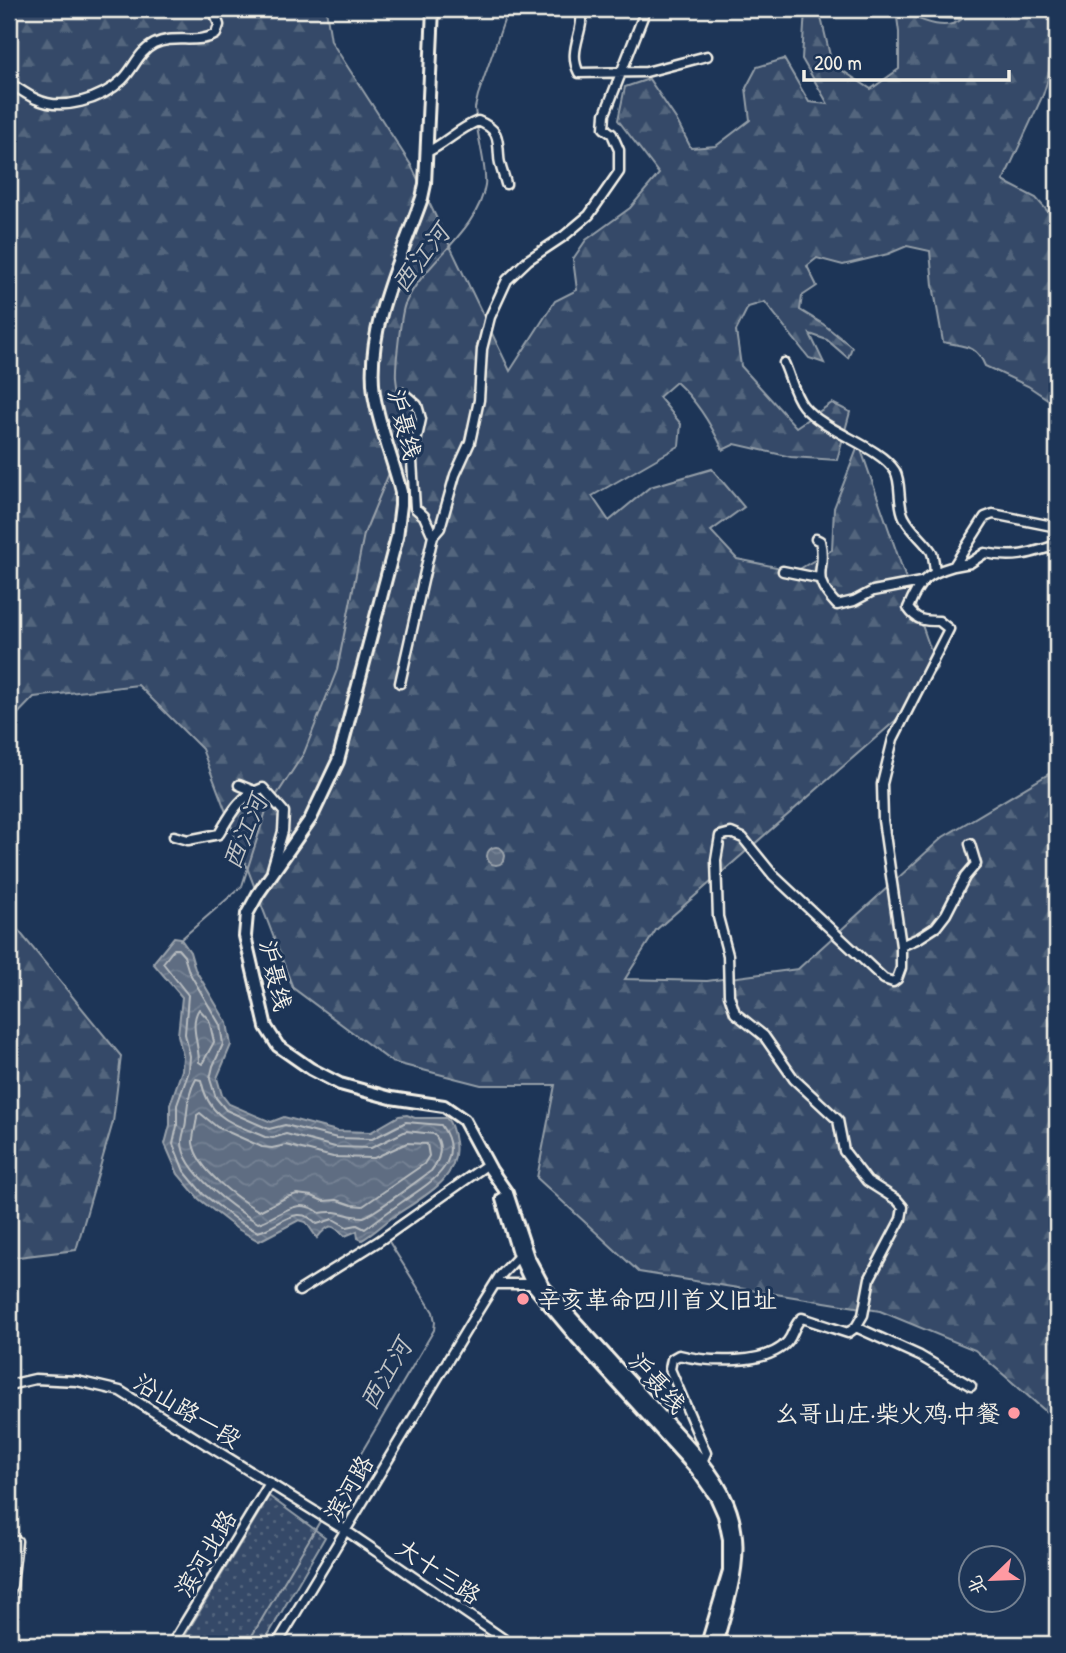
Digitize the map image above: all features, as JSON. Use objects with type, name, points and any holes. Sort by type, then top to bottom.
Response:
[{"type":"highway","name":"沪聂线","points":[[433,9],[427,152],[422,198],[381,314],[374,342],[374,391],[401,505],[397,537],[338,761],[311,818],[271,874],[247,914],[244,936],[261,1007],[271,1037],[278,1046],[311,1069],[340,1084],[391,1098],[430,1102],[450,1109],[464,1120],[489,1167],[507,1193],[523,1256],[544,1287],[702,1462],[728,1500],[735,1532],[735,1580],[716,1644]]},
{"type":"highway","points":[[523,1256],[532,1284],[578,1339],[697,1469],[716,1497],[726,1525],[729,1571],[707,1644]]},
{"type":"street","points":[[9,83],[43,102],[64,105],[82,102],[123,80],[147,47],[169,39],[207,39],[216,34],[219,25],[213,9]]},
{"type":"street","points":[[581,9],[583,19],[573,54],[579,73],[646,72],[707,56]]},
{"type":"street","points":[[400,683],[433,536],[440,528],[455,475],[470,442],[480,400],[482,349],[490,317],[506,280],[528,260],[589,215],[619,172],[619,150],[612,134],[604,128],[605,114],[646,9]]},
{"type":"street","points":[[427,152],[444,144],[461,127],[475,122],[490,126],[497,136],[506,184]]},
{"type":"street","points":[[784,363],[801,404],[815,419],[870,451],[894,470],[898,479],[898,500],[903,516],[913,532],[932,552],[935,572]]},
{"type":"street","points":[[403,393],[417,405],[421,419],[412,461],[415,508],[424,516],[433,536]]},
{"type":"street","points":[[396,475],[412,461]]},
{"type":"street","points":[[954,566],[985,517],[993,513],[1057,527]]},
{"type":"street","points":[[816,539],[820,541],[822,551],[818,578],[837,604],[854,601],[873,591],[921,583]]},
{"type":"street","points":[[702,1462],[706,1453],[670,1369],[672,1359],[679,1355],[715,1361],[754,1359],[773,1352],[788,1341],[797,1322],[802,1318],[848,1333],[856,1327],[863,1315],[870,1278],[901,1219],[902,1206],[867,1181],[844,1151],[838,1120],[794,1079],[764,1036],[735,1013],[729,995],[729,956],[718,917],[716,860],[720,836],[731,833],[743,838],[773,875],[889,982],[897,979],[901,968],[901,946],[883,820],[882,784],[893,739],[949,629],[939,621],[926,622],[914,617],[908,608],[923,579],[935,572],[970,563],[985,553],[1018,557],[1057,545]]},
{"type":"street","points":[[783,571],[818,578]]},
{"type":"street","points":[[239,785],[254,791]]},
{"type":"street","points":[[174,836],[188,840],[219,834],[236,805],[254,791],[263,788],[284,812],[283,831],[271,874]]},
{"type":"street","points":[[901,946],[936,927],[946,914],[965,877],[976,864],[970,844]]},
{"type":"street","points":[[299,1291],[489,1167]]},
{"type":"street","name":"滨河路","points":[[277,1644],[495,1284],[523,1256]]},
{"type":"street","points":[[495,1284],[532,1284]]},
{"type":"street","points":[[856,1327],[920,1356],[971,1385]]},
{"type":"street","name":"沿山路一段","points":[[9,1385],[35,1379],[77,1381],[120,1391],[297,1500]]},
{"type":"street","name":"滨河北路","points":[[172,1644],[270,1483]]},
{"type":"street","name":"大十三路","points":[[297,1500],[511,1644]]},
{"type":"street","points":[[9,1595],[17,1541]]},
{"type":"green space","points":[[9,9],[326,9],[331,41],[411,165],[510,371],[555,301],[577,290],[573,259],[586,240],[630,208],[659,174],[618,120],[625,87],[649,79],[676,119],[691,148],[716,146],[750,120],[746,88],[757,67],[784,59],[809,102],[828,104],[802,59],[805,9],[819,9],[832,64],[871,89],[899,69],[896,10],[929,23],[947,25],[962,19],[939,18],[916,9],[1057,9],[1057,50],[1052,45],[1043,95],[1003,181],[1036,198],[1057,222],[1057,403],[985,366],[974,350],[943,342],[930,251],[907,246],[888,254],[843,265],[817,258],[807,266],[817,286],[802,296],[800,310],[852,347],[848,358],[827,340],[810,334],[824,363],[809,358],[765,302],[748,307],[736,331],[741,366],[796,427],[832,403],[850,412],[837,460],[791,457],[735,444],[723,450],[703,413],[676,382],[659,397],[681,424],[679,446],[592,496],[609,521],[650,487],[712,469],[744,507],[711,531],[737,559],[796,571],[832,550],[834,508],[859,444],[937,668],[895,721],[656,930],[625,979],[707,981],[798,969],[943,837],[1057,769],[1057,1421],[975,1350],[880,1311],[639,1272],[537,1178],[555,1085],[481,1085],[392,1062],[293,988],[202,749],[138,685],[34,697],[9,723]]},
{"type":"green space","points":[[9,919],[121,1056],[113,1122],[76,1250],[9,1258]]},
{"type":"green space","points":[[269,1496],[325,1537],[263,1644],[180,1644]]},
{"type":"water","points":[[496,847],[502,850],[505,856],[502,862],[496,865],[490,862],[487,856],[490,850]]},
{"type":"water","points":[[174,937],[180,938],[190,952],[195,969],[227,1023],[231,1045],[217,1078],[222,1095],[229,1104],[271,1122],[284,1117],[337,1131],[371,1132],[399,1116],[407,1115],[415,1118],[446,1118],[453,1132],[455,1156],[452,1168],[445,1178],[426,1195],[362,1240],[358,1238],[357,1231],[345,1236],[331,1226],[317,1238],[306,1222],[299,1220],[259,1241],[236,1228],[199,1199],[178,1174],[165,1144],[170,1125],[170,1105],[182,1070],[183,1056],[178,1035],[182,997],[153,963]]},
{"type":"waterway","name":"西江河","points":[[476,118],[478,95],[508,9]]},
{"type":"waterway","name":"西江河","points":[[397,456],[402,426],[396,372],[403,309],[425,274],[462,232],[480,202],[485,179],[477,127]]},
{"type":"waterway","name":"西江河","points":[[276,796],[304,753],[337,670],[364,534],[390,471]]},
{"type":"waterway","name":"西江河","points":[[180,940],[242,886],[266,811],[271,804]]},
{"type":"waterway","name":"西江河","points":[[325,1514],[434,1330],[433,1312],[388,1240]]},
{"type":"waterway","name":"西江河","points":[[247,1644],[322,1518]]},
{"type":"place","name":"辛亥革命四川首义旧址","points":[[523,1299]]},
{"type":"place","name":"幺哥山庄·柴火鸡·中餐","points":[[1014,1413]]}]
